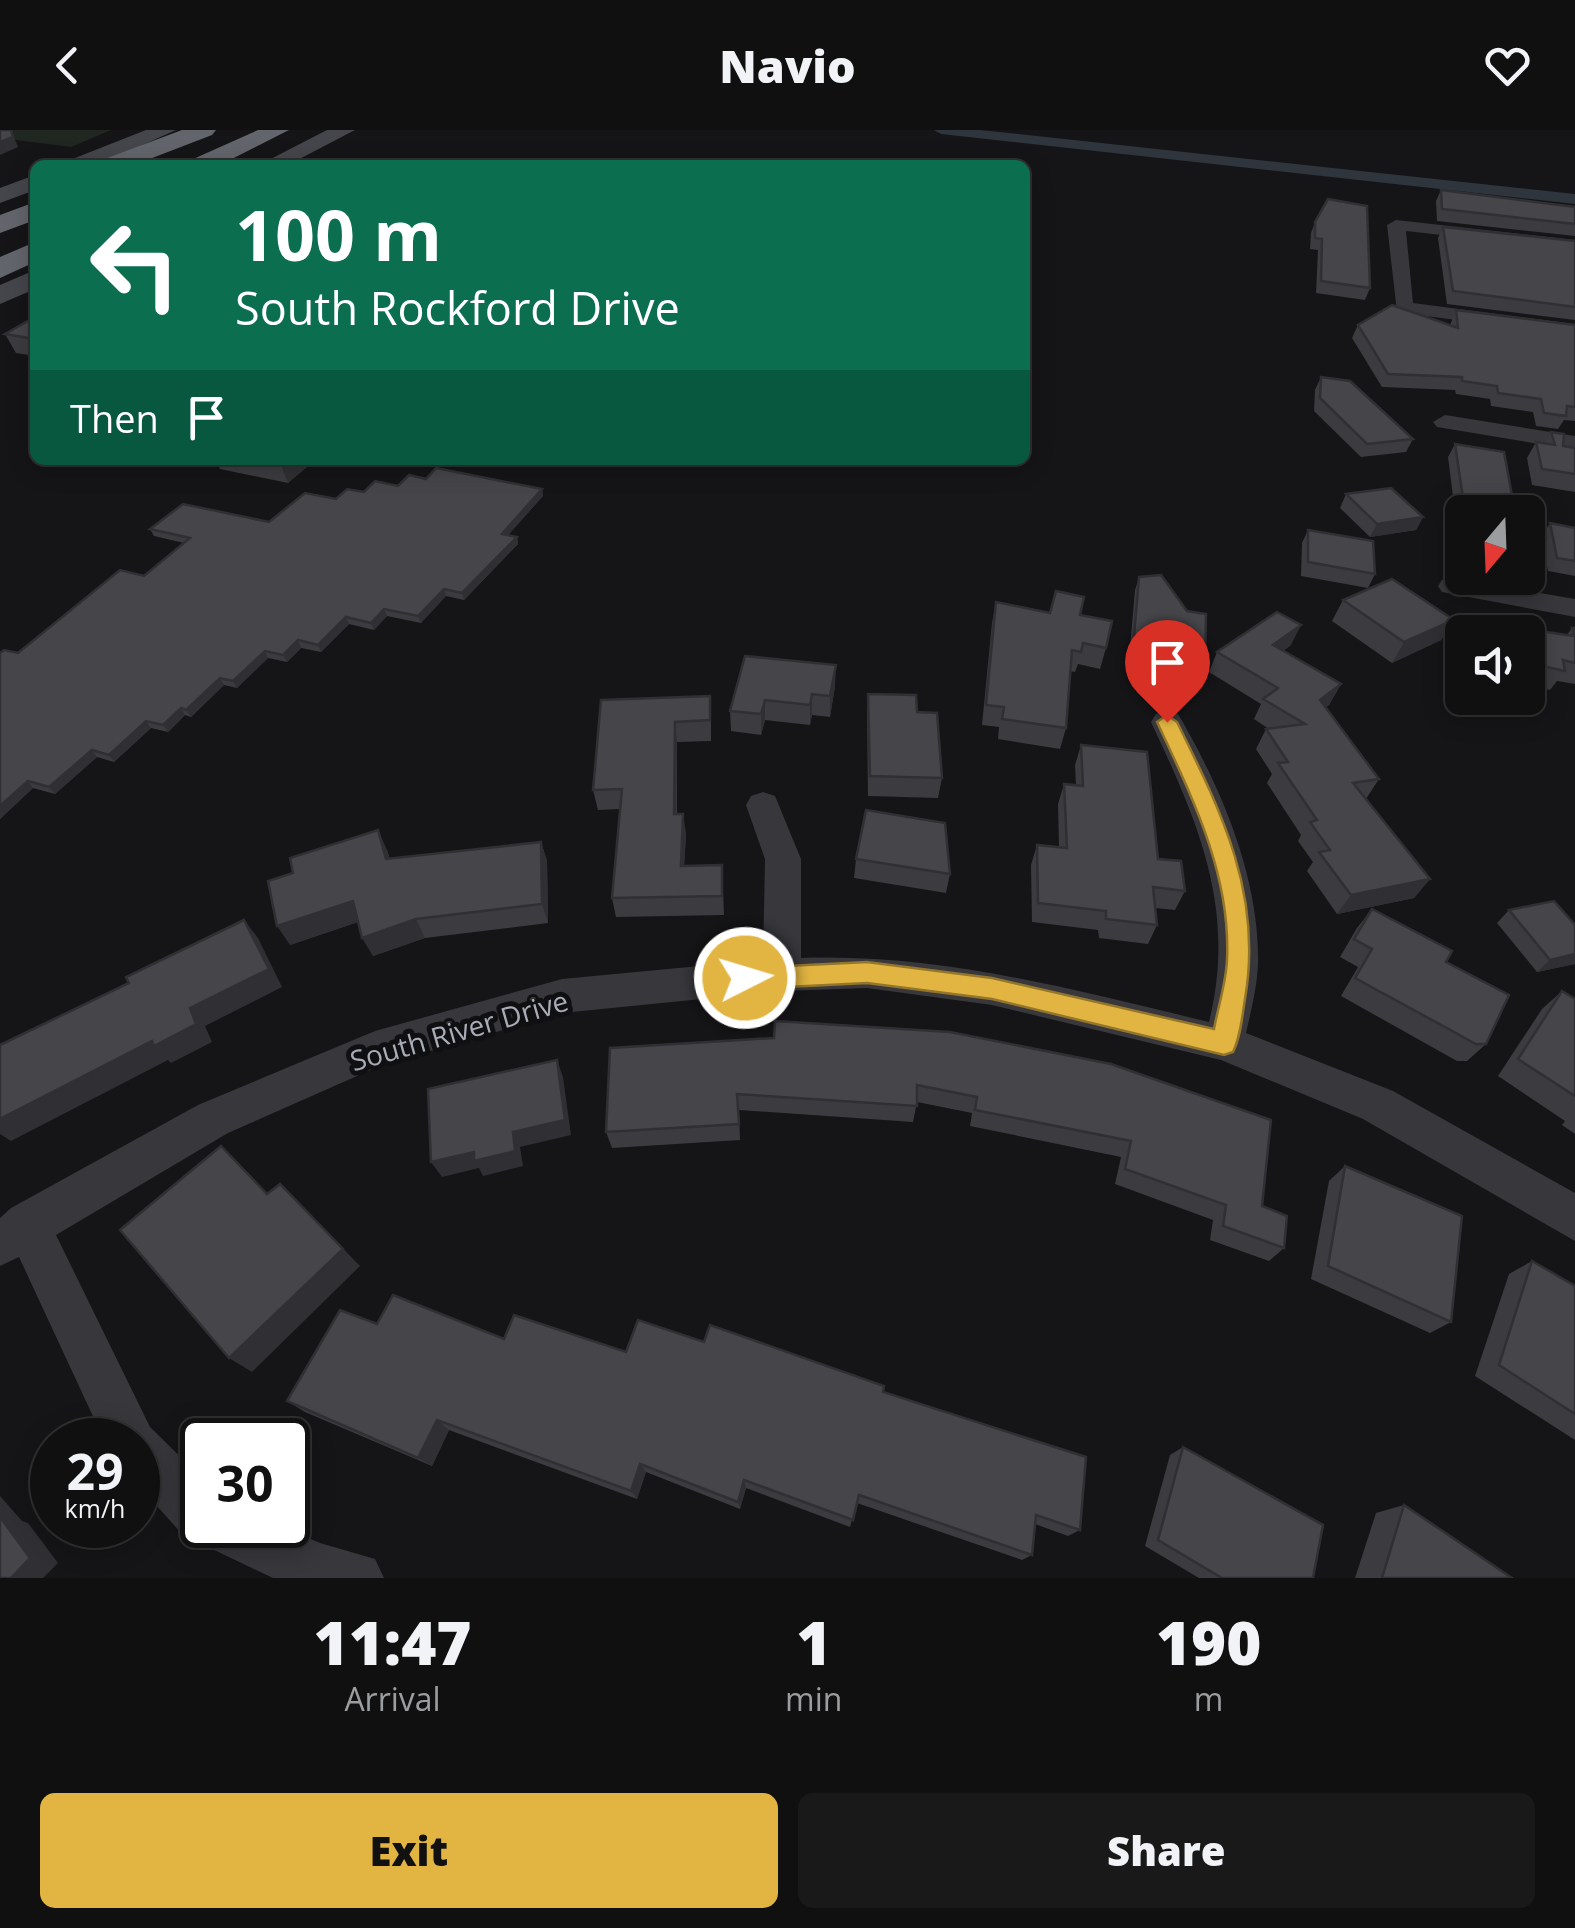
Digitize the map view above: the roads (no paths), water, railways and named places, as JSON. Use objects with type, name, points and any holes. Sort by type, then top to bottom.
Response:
[{"type":"highway","points":[[124,160],[204,130]]},
{"type":"highway","points":[[149,160],[217,130]]},
{"type":"highway","points":[[211,160],[278,130]]},
{"type":"highway","points":[[222,160],[278,130]]},
{"type":"highway","points":[[0,207],[30,196]]},
{"type":"highway","points":[[0,224],[30,212]]},
{"type":"highway","points":[[0,254],[30,241]]},
{"type":"highway","points":[[0,269],[30,254]]},
{"type":"main road","points":[[90,160],[165,130]]},
{"type":"main road","points":[[281,160],[344,130]]},
{"type":"main road","points":[[0,196],[30,184]]},
{"type":"main road","points":[[0,296],[30,281]]},
{"type":"street","points":[[1575,245],[1396,225],[1404,308],[1575,330]]},
{"type":"street","points":[[1445,422],[1575,442]]},
{"type":"street","points":[[1502,595],[1575,608]]},
{"type":"street","points":[[1167,722],[1214,818],[1233,890],[1239,960],[1224,1043]]},
{"type":"street","points":[[763,805],[783,859],[782,975]]},
{"type":"street","name":"South River Drive","points":[[14,1233],[213,1119],[375,1049],[562,996],[782,975],[867,972],[992,988],[1224,1043],[1378,1105],[1575,1218]]},
{"type":"street","points":[[14,1233],[118,1418]]},
{"type":"street","points":[[160,1471],[180,1493]]},
{"type":"street","points":[[268,1548],[318,1570],[356,1578]]},
{"type":"waterway","points":[[941,130],[1575,199]]}]
